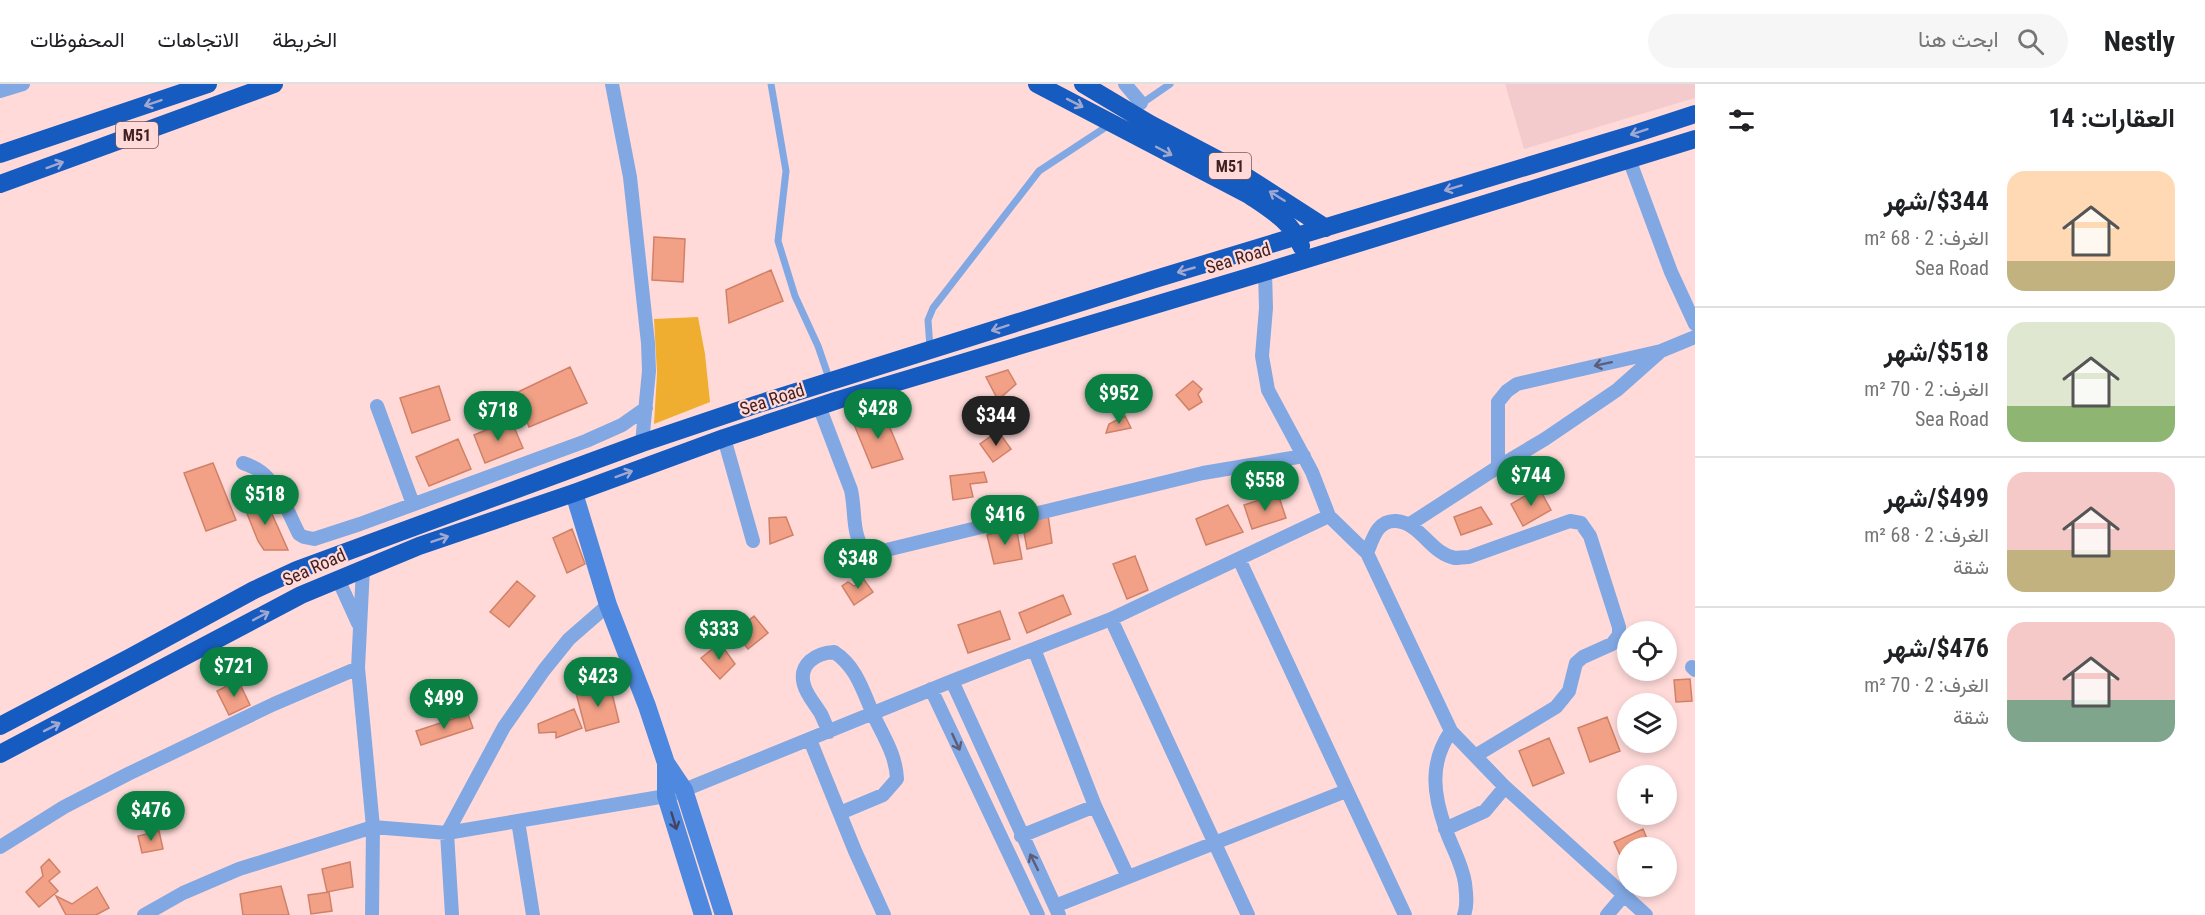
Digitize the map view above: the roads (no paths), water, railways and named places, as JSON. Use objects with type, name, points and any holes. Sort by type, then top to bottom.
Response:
[{"type":"highway","name":"M51","points":[[0,154],[208,84]]},
{"type":"highway","name":"M51","points":[[0,184],[274,84]]},
{"type":"highway","points":[[1037,84],[1250,195],[1277,215],[1298,237],[1305,260]]},
{"type":"highway","name":"M51","points":[[1083,84],[1136,107],[1159,129],[1228,165],[1326,228]]},
{"type":"highway","name":"Sea Road","points":[[2,719],[131,657],[254,590],[297,570],[642,443],[830,381],[1152,280],[1695,114]]},
{"type":"highway","name":"Sea Road","points":[[0,754],[284,604],[363,568],[419,546],[819,406],[1305,260],[1695,139]]},
{"type":"highway","points":[[1390,207],[1397,231]]},
{"type":"main road","points":[[574,493],[608,604],[666,763],[684,790],[724,915]]},
{"type":"main road","points":[[666,763],[666,796],[703,915]]},
{"type":"street","points":[[0,91],[22,84]]},
{"type":"street","points":[[612,84],[630,177],[648,343],[649,371],[642,443]]},
{"type":"street","points":[[1125,84],[1136,107]]},
{"type":"street","points":[[1629,159],[1671,272],[1695,324]]},
{"type":"street","points":[[1265,272],[1266,308],[1262,340],[1264,375],[1268,390],[1304,456],[1329,516],[1367,553],[1451,731],[1505,787],[1617,889]]},
{"type":"street","points":[[1498,467],[1498,402],[1512,387],[1540,377],[1661,351],[1695,337]]},
{"type":"street","points":[[1410,524],[1545,439],[1617,390],[1661,351]]},
{"type":"street","points":[[377,406],[413,504]]},
{"type":"street","points":[[819,406],[851,490],[856,536],[866,553],[1203,473],[1304,456]]},
{"type":"street","points":[[243,463],[261,472],[281,498],[299,534],[314,538],[350,528],[586,441],[622,425],[646,408]]},
{"type":"street","points":[[724,438],[753,541]]},
{"type":"street","points":[[586,441],[591,462]]},
{"type":"street","points":[[144,915],[183,893],[239,869],[373,827],[447,833],[666,796],[684,790],[931,689],[1111,619],[1329,516]]},
{"type":"street","points":[[1367,553],[1377,531],[1385,522],[1400,521],[1410,524],[1448,555],[1456,558],[1469,557],[1570,521],[1581,522],[1590,536],[1619,627],[1619,635],[1612,644],[1583,657],[1576,663],[1569,691],[1556,707],[1475,756]]},
{"type":"street","points":[[1239,559],[1405,915]]},
{"type":"street","points":[[363,568],[358,668],[373,827],[372,915]]},
{"type":"street","points":[[338,579],[359,625]]},
{"type":"street","points":[[453,915],[447,833],[504,727],[544,670],[569,639],[608,604]]},
{"type":"street","points":[[1111,619],[1248,915]]},
{"type":"street","points":[[1034,649],[1095,806],[1128,878]]},
{"type":"street","points":[[829,732],[821,713],[804,686],[803,675],[807,662],[822,653],[834,652],[844,661],[863,687],[892,752],[897,779],[883,795],[840,813]]},
{"type":"street","points":[[0,847],[64,807],[128,774],[274,704],[358,668]]},
{"type":"street","points":[[952,681],[1057,911],[1128,878],[1346,791]]},
{"type":"street","points":[[931,689],[1038,915]]},
{"type":"street","points":[[1451,731],[1442,744],[1437,758],[1435,777],[1445,829],[1463,868],[1466,894],[1464,915]]},
{"type":"street","points":[[810,740],[884,915]]},
{"type":"street","points":[[1445,829],[1485,811],[1505,787]]},
{"type":"street","points":[[1021,836],[1095,806]]},
{"type":"street","points":[[518,821],[532,915]]},
{"type":"street","points":[[1607,915],[1622,897]]},
{"type":"street","points":[[1626,897],[1639,913]]},
{"type":"lane","points":[[771,84],[786,171],[778,241],[795,296],[818,346],[830,381]]},
{"type":"lane","points":[[930,350],[928,320],[933,308],[1039,171],[1170,84]]}]
